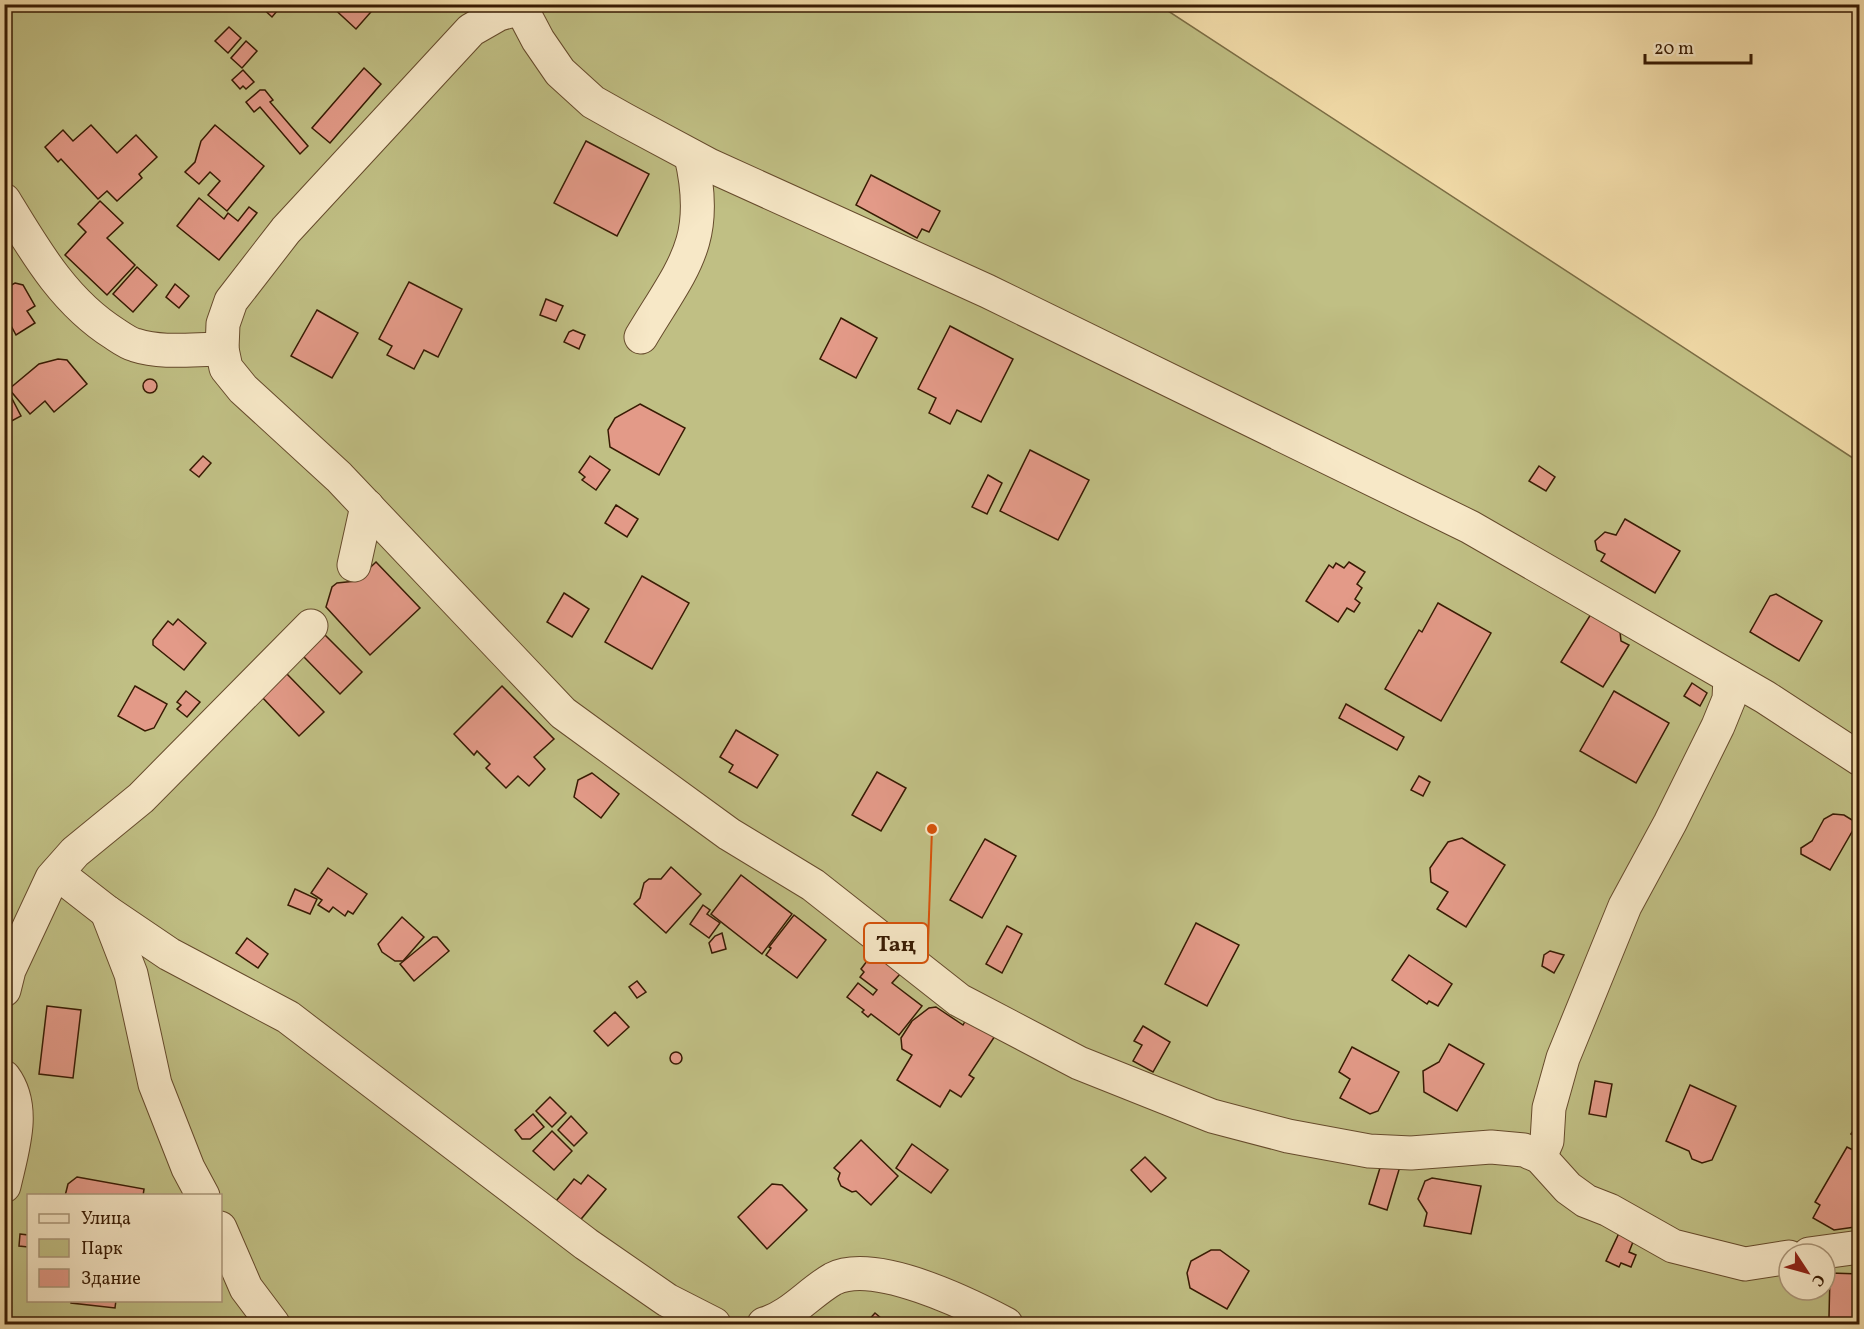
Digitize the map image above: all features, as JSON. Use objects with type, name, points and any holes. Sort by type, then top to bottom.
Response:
[{"type":"street","points":[[1777,1259],[1745,1264],[1673,1246],[1609,1210],[1586,1201],[1568,1188],[1540,1156],[1524,1150],[1491,1147],[1411,1153],[1369,1151],[1288,1136],[1212,1116],[1151,1094],[1017,1032],[959,1000],[813,885],[729,834],[563,713],[368,506],[243,389],[226,368],[222,349],[223,324],[231,301],[286,230],[471,30],[499,14],[520,6],[560,72],[593,102],[691,156],[987,291],[1470,527],[1730,677],[1860,759]]},
{"type":"street","points":[[641,337],[688,260],[695,240],[699,215],[699,190],[691,156]]},
{"type":"street","points":[[4,200],[56,281],[82,310],[103,326],[133,345],[152,349],[222,349]]},
{"type":"street","points":[[354,565],[368,506]]},
{"type":"street","points":[[4,990],[9,970],[31,918],[57,873],[83,845],[141,798],[311,626]]},
{"type":"street","points":[[1540,1156],[1547,1141],[1549,1108],[1563,1058],[1625,906],[1670,823],[1718,726],[1729,699],[1730,677]]},
{"type":"street","points":[[57,873],[107,912],[169,954],[288,1017],[586,1244],[658,1310],[714,1324]]},
{"type":"street","points":[[107,912],[131,974],[155,1084],[188,1168],[202,1194]]},
{"type":"street","points":[[4,1077],[15,1091],[17,1123],[4,1186]]},
{"type":"street","points":[[222,1233],[246,1288],[273,1324]]},
{"type":"street","points":[[1837,1250],[1860,1246]]},
{"type":"street","points":[[764,1324],[836,1278],[874,1273],[969,1305],[1006,1324]]},
{"type":"green space","points":[[5,5],[1159,5],[1859,462],[1859,1324],[5,1324]]},
{"type":"building","points":[[258,4],[283,4],[272,17]]},
{"type":"building","points":[[329,4],[386,4],[382,9],[377,5],[356,29]]},
{"type":"building","points":[[229,27],[241,38],[228,53],[215,41]]},
{"type":"building","points":[[246,41],[257,51],[242,68],[231,58]]},
{"type":"building","points":[[364,68],[381,84],[330,143],[312,128]]},
{"type":"building","points":[[243,70],[254,82],[246,89],[243,86],[240,89],[232,80]]},
{"type":"building","points":[[260,90],[265,90],[273,100],[270,102],[308,146],[300,154],[260,107],[254,112],[246,102]]},
{"type":"building","points":[[91,125],[117,153],[136,135],[157,157],[139,174],[142,178],[117,201],[107,191],[98,199],[61,159],[58,162],[45,147],[63,130],[73,141]]},
{"type":"building","points":[[215,125],[264,166],[227,211],[208,195],[220,181],[210,172],[199,184],[185,172],[195,162],[201,141]]},
{"type":"building","points":[[586,141],[649,174],[617,236],[554,203]]},
{"type":"building","points":[[871,175],[940,211],[929,232],[922,229],[917,238],[856,205]]},
{"type":"building","points":[[199,198],[224,219],[228,213],[238,221],[249,207],[257,213],[219,260],[177,226]]},
{"type":"building","points":[[100,201],[123,223],[107,238],[135,265],[107,295],[65,255],[86,232],[78,224]]},
{"type":"building","points":[[137,267],[157,285],[133,312],[113,294]]},
{"type":"building","points":[[409,282],[462,309],[438,357],[424,350],[414,369],[387,355],[392,346],[379,339]]},
{"type":"building","points":[[15,283],[23,285],[35,306],[27,311],[35,323],[16,335],[9,322],[4,325],[4,289]]},
{"type":"building","points":[[175,284],[189,296],[179,308],[166,297]]},
{"type":"building","points":[[546,299],[563,306],[556,321],[540,315]]},
{"type":"building","points":[[317,310],[358,333],[332,378],[291,356]]},
{"type":"building","points":[[841,318],[877,338],[856,378],[820,359]]},
{"type":"building","points":[[950,326],[1013,359],[981,422],[957,410],[950,424],[929,413],[936,398],[918,389]]},
{"type":"building","points":[[573,330],[585,335],[579,349],[564,342],[569,332]]},
{"type":"building","points":[[58,359],[67,360],[87,384],[54,412],[45,401],[30,414],[9,389],[39,364]]},
{"type":"building","points":[[147,379],[153,379],[157,386],[153,393],[147,393],[143,389],[143,383]]},
{"type":"building","points":[[8,391],[21,416],[4,425],[4,393]]},
{"type":"building","points":[[640,404],[685,428],[659,475],[610,447],[608,430],[615,418]]},
{"type":"building","points":[[1030,450],[1089,480],[1058,540],[1000,511]]},
{"type":"building","points":[[203,456],[211,463],[199,477],[190,470]]},
{"type":"building","points":[[590,456],[610,470],[596,490],[582,480],[585,477],[579,472]]},
{"type":"building","points":[[1539,466],[1555,477],[1546,491],[1529,481]]},
{"type":"building","points":[[988,475],[1002,483],[987,514],[972,507]]},
{"type":"building","points":[[616,505],[638,519],[627,537],[605,523]]},
{"type":"building","points":[[1625,519],[1680,551],[1655,593],[1601,561],[1605,554],[1597,550],[1595,541],[1605,532],[1616,535]]},
{"type":"building","points":[[376,562],[420,608],[370,655],[326,607],[332,587],[337,583],[356,581]]},
{"type":"building","points":[[1349,562],[1365,572],[1357,584],[1362,588],[1355,599],[1360,603],[1354,612],[1347,608],[1338,622],[1306,601],[1329,565],[1333,568],[1336,563],[1344,568]]},
{"type":"building","points":[[642,576],[689,603],[652,669],[605,642]]},
{"type":"building","points":[[564,593],[589,609],[572,637],[547,622]]},
{"type":"building","points":[[1776,594],[1822,621],[1799,661],[1750,632],[1770,596]]},
{"type":"building","points":[[1438,603],[1491,633],[1441,721],[1385,689],[1419,630],[1422,632]]},
{"type":"building","points":[[1591,614],[1620,632],[1621,641],[1629,645],[1603,687],[1561,662]]},
{"type":"building","points":[[178,619],[206,643],[184,670],[153,645],[153,640],[168,621],[173,625]]},
{"type":"building","points":[[322,632],[362,672],[340,694],[303,656]]},
{"type":"building","points":[[286,673],[324,712],[299,736],[261,696]]},
{"type":"building","points":[[1692,683],[1707,693],[1700,706],[1684,696]]},
{"type":"building","points":[[135,686],[167,704],[154,728],[145,731],[118,716]]},
{"type":"building","points":[[502,686],[554,739],[534,757],[545,769],[529,786],[518,776],[506,788],[486,768],[490,764],[477,751],[474,755],[454,734]]},
{"type":"building","points":[[186,691],[200,702],[187,717],[177,709],[181,705],[177,702]]},
{"type":"building","points":[[1614,691],[1669,723],[1636,783],[1580,751]]},
{"type":"building","points":[[1346,704],[1404,737],[1397,750],[1339,718]]},
{"type":"building","points":[[736,730],[778,755],[757,788],[729,772],[733,765],[720,757]]},
{"type":"building","points":[[877,772],[906,788],[881,831],[852,815]]},
{"type":"building","points":[[592,773],[619,794],[601,818],[574,797],[578,780]]},
{"type":"building","points":[[1419,776],[1430,782],[1423,796],[1411,790]]},
{"type":"building","points":[[1833,814],[1844,815],[1857,823],[1830,870],[1801,854],[1801,848],[1812,841],[1824,819]]},
{"type":"building","points":[[1462,838],[1505,865],[1466,927],[1437,909],[1448,892],[1431,882],[1430,868],[1448,842]]},
{"type":"building","points":[[985,839],[1016,856],[982,918],[950,900]]},
{"type":"building","points":[[671,867],[701,894],[666,933],[634,904],[640,898],[644,883],[649,879],[661,879]]},
{"type":"building","points":[[328,868],[367,894],[353,914],[348,911],[345,916],[333,907],[329,912],[318,905],[322,900],[311,893]]},
{"type":"building","points":[[741,875],[792,914],[762,954],[711,914]]},
{"type":"building","points":[[295,889],[317,899],[310,914],[288,905]]},
{"type":"building","points":[[703,905],[710,910],[707,914],[720,923],[709,938],[690,924]]},
{"type":"building","points":[[794,915],[826,940],[797,978],[766,955],[771,948],[769,947]]},
{"type":"building","points":[[402,917],[424,937],[403,961],[395,961],[382,952],[378,944]]},
{"type":"building","points":[[1196,923],[1239,945],[1207,1006],[1165,984]]},
{"type":"building","points":[[1007,926],[1022,934],[1002,973],[986,964]]},
{"type":"building","points":[[722,933],[726,949],[712,953],[709,943],[715,936]]},
{"type":"building","points":[[433,937],[437,937],[449,951],[414,981],[400,964]]},
{"type":"building","points":[[247,938],[268,954],[258,968],[236,953]]},
{"type":"building","points":[[1550,951],[1564,955],[1554,973],[1542,966],[1544,955]]},
{"type":"building","points":[[873,953],[900,974],[892,983],[922,1006],[899,1035],[871,1014],[868,1017],[862,1012],[864,1010],[847,997],[858,983],[873,995],[877,990],[860,977],[864,972],[861,969]]},
{"type":"building","points":[[1409,955],[1452,984],[1438,1006],[1429,1001],[1427,1004],[1392,980]]},
{"type":"building","points":[[637,981],[646,992],[637,998],[629,987]]},
{"type":"building","points":[[47,1006],[81,1010],[73,1078],[39,1074]]},
{"type":"building","points":[[936,1007],[963,1025],[967,1018],[995,1036],[969,1075],[974,1078],[961,1097],[950,1090],[940,1107],[897,1080],[912,1055],[902,1049],[901,1038],[912,1021],[929,1008]]},
{"type":"building","points":[[615,1012],[629,1027],[608,1046],[594,1031]]},
{"type":"building","points":[[1143,1026],[1170,1042],[1153,1072],[1133,1061],[1142,1045],[1134,1041]]},
{"type":"building","points":[[1449,1044],[1484,1064],[1457,1111],[1424,1092],[1423,1071],[1439,1062]]},
{"type":"building","points":[[1352,1047],[1399,1072],[1378,1111],[1370,1114],[1340,1098],[1350,1079],[1339,1072]]},
{"type":"building","points":[[678,1052],[682,1058],[678,1064],[674,1064],[670,1056]]},
{"type":"building","points":[[1595,1081],[1612,1084],[1606,1117],[1589,1114]]},
{"type":"building","points":[[1690,1085],[1736,1106],[1712,1160],[1702,1163],[1692,1159],[1689,1151],[1666,1141]]},
{"type":"building","points":[[550,1097],[566,1113],[552,1127],[536,1111]]},
{"type":"building","points":[[533,1114],[544,1127],[530,1139],[522,1139],[515,1130]]},
{"type":"building","points":[[571,1116],[587,1133],[574,1146],[558,1130]]},
{"type":"building","points":[[1860,1120],[1860,1139],[1851,1134]]},
{"type":"building","points":[[552,1131],[572,1151],[554,1170],[533,1151]]},
{"type":"building","points":[[861,1140],[898,1176],[871,1205],[856,1191],[852,1192],[841,1186],[838,1179],[840,1173],[834,1168]]},
{"type":"building","points":[[912,1144],[948,1170],[931,1193],[896,1168]]},
{"type":"building","points":[[1859,1145],[1860,1219],[1855,1227],[1834,1230],[1813,1218],[1820,1205],[1815,1202],[1847,1147],[1855,1151]]},
{"type":"building","points":[[1145,1157],[1166,1178],[1151,1192],[1131,1170]]},
{"type":"building","points":[[1383,1158],[1401,1163],[1387,1210],[1369,1204]]},
{"type":"building","points":[[588,1175],[606,1189],[577,1224],[556,1201],[574,1179],[581,1184]]},
{"type":"building","points":[[77,1177],[144,1189],[143,1194],[66,1194],[68,1184]]},
{"type":"building","points":[[1432,1178],[1481,1186],[1471,1234],[1424,1226],[1427,1213],[1418,1199],[1425,1181]]},
{"type":"building","points":[[772,1184],[782,1185],[807,1210],[767,1249],[738,1217]]},
{"type":"building","points":[[1620,1231],[1635,1237],[1629,1252],[1636,1255],[1631,1267],[1621,1263],[1619,1267],[1606,1261]]},
{"type":"building","points":[[20,1234],[27,1235],[27,1247],[19,1246]]},
{"type":"building","points":[[1211,1250],[1220,1250],[1249,1271],[1227,1309],[1190,1288],[1187,1273],[1191,1261]]},
{"type":"building","points":[[1837,1273],[1860,1274],[1860,1324],[1838,1324],[1829,1317],[1829,1302],[1837,1302]]},
{"type":"building","points":[[71,1302],[116,1302],[115,1308]]},
{"type":"building","points":[[875,1313],[888,1324],[865,1324]]},
{"type":"building","points":[[961,1317],[969,1324],[954,1324]]},
{"type":"place","name":"Таң","points":[[932,829]]}]
